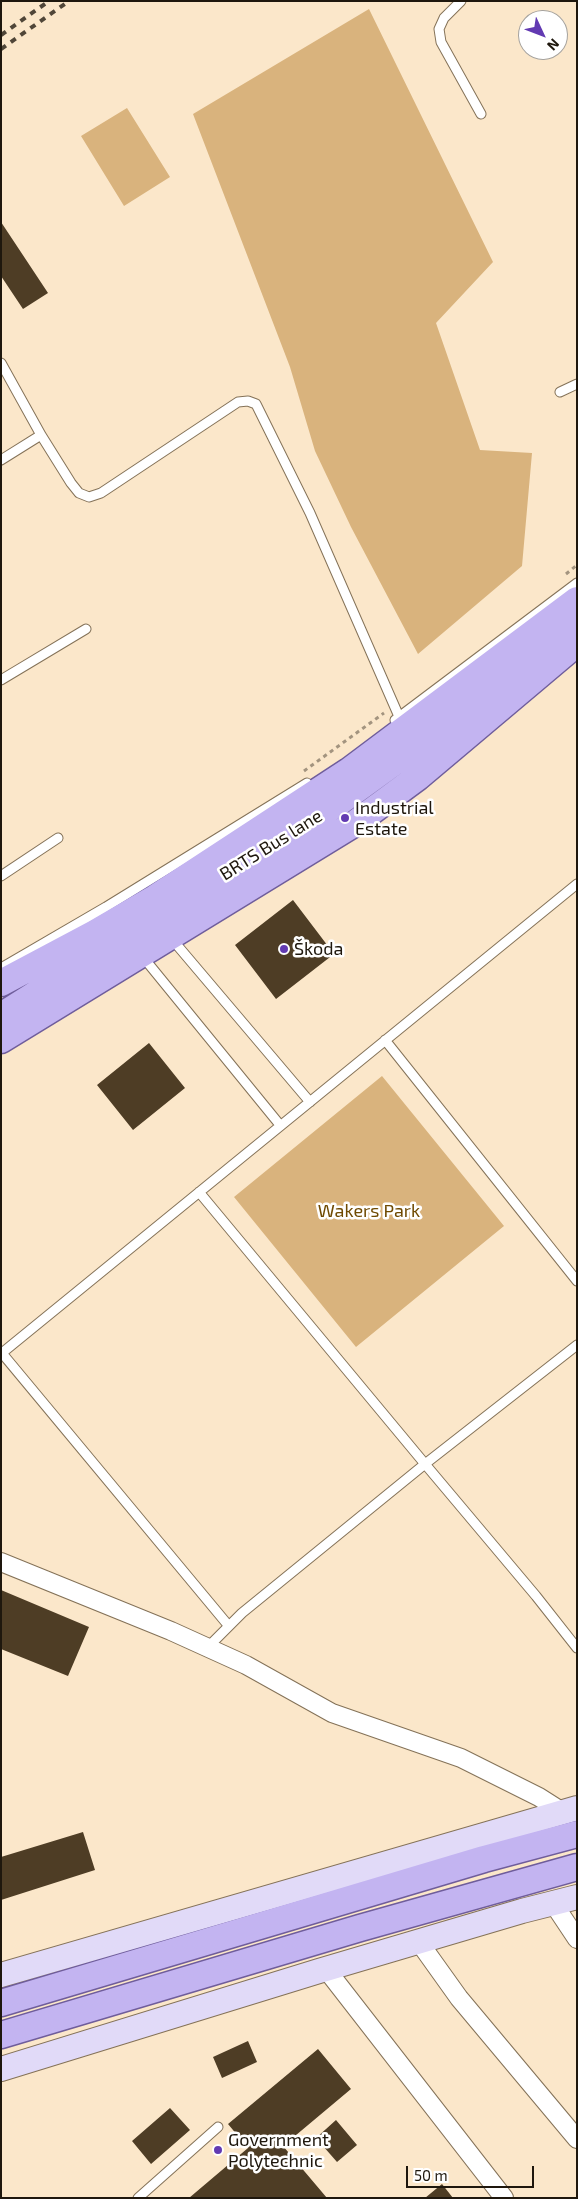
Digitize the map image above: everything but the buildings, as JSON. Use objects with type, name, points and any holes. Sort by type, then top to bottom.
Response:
[{"type":"main road","points":[[155,916],[155,898],[349,771],[395,720],[577,600]]},
{"type":"main road","name":"BRTS Bus lane","points":[[155,916],[338,803],[462,713],[577,622]]},
{"type":"main road","points":[[1,1040],[126,935],[155,916],[357,822],[418,777],[577,643]]},
{"type":"main road","points":[[1,1016],[155,916]]},
{"type":"main road","points":[[1,984],[126,935]]},
{"type":"main road","points":[[1,2003],[465,1864],[577,1834]]},
{"type":"main road","points":[[1,2035],[360,1928],[577,1867]]},
{"type":"street","points":[[1,1562],[246,1665],[332,1713],[461,1758],[569,1810]]},
{"type":"street","points":[[1,1975],[569,1810]]},
{"type":"street","points":[[1,2069],[326,1969],[577,1897]]},
{"type":"street","points":[[553,1903],[577,1939]]},
{"type":"street","points":[[419,1942],[459,1998],[577,2139]]},
{"type":"street","points":[[326,1969],[504,2198]]},
{"type":"lane","points":[[461,1],[444,18],[439,29],[441,42],[481,114]]},
{"type":"lane","points":[[1,363],[71,483],[79,492],[89,497],[101,493],[238,402],[248,401],[256,404],[310,513],[395,720],[577,583]]},
{"type":"lane","points":[[560,392],[577,384]]},
{"type":"lane","points":[[1,460],[42,436]]},
{"type":"lane","points":[[1,680],[86,629]]},
{"type":"lane","points":[[310,1102],[155,916],[316,777]]},
{"type":"lane","points":[[1,876],[58,838]]},
{"type":"lane","points":[[228,1625],[1,1352],[577,884]]},
{"type":"lane","points":[[1,968],[126,935],[280,1125]]},
{"type":"lane","points":[[385,1040],[577,1282]]},
{"type":"lane","points":[[198,1192],[525,1582],[577,1648]]},
{"type":"lane","points":[[208,1648],[228,1625],[425,1464],[577,1346]]},
{"type":"lane","points":[[138,2198],[218,2127]]},
{"type":"path","points":[[562,576],[577,565]]},
{"type":"path","points":[[299,774],[395,720]]},
{"type":"green space","points":[[369,9],[493,262],[436,323],[480,450],[532,453],[522,566],[418,654],[351,527],[315,451],[290,367],[193,114]]},
{"type":"green space","points":[[127,108],[170,177],[124,206],[81,136]]},
{"type":"green space","name":"Wakers Park","points":[[382,1076],[504,1226],[356,1347],[234,1197]]},
{"type":"railway","points":[[1,35],[49,1]]},
{"type":"railway","points":[[1,49],[69,1]]},
{"type":"place","name":"Industrial Estate","points":[[345,818]]},
{"type":"place","name":"Škoda","points":[[284,949]]},
{"type":"place","name":"Government Polytechnic","points":[[218,2150]]}]
